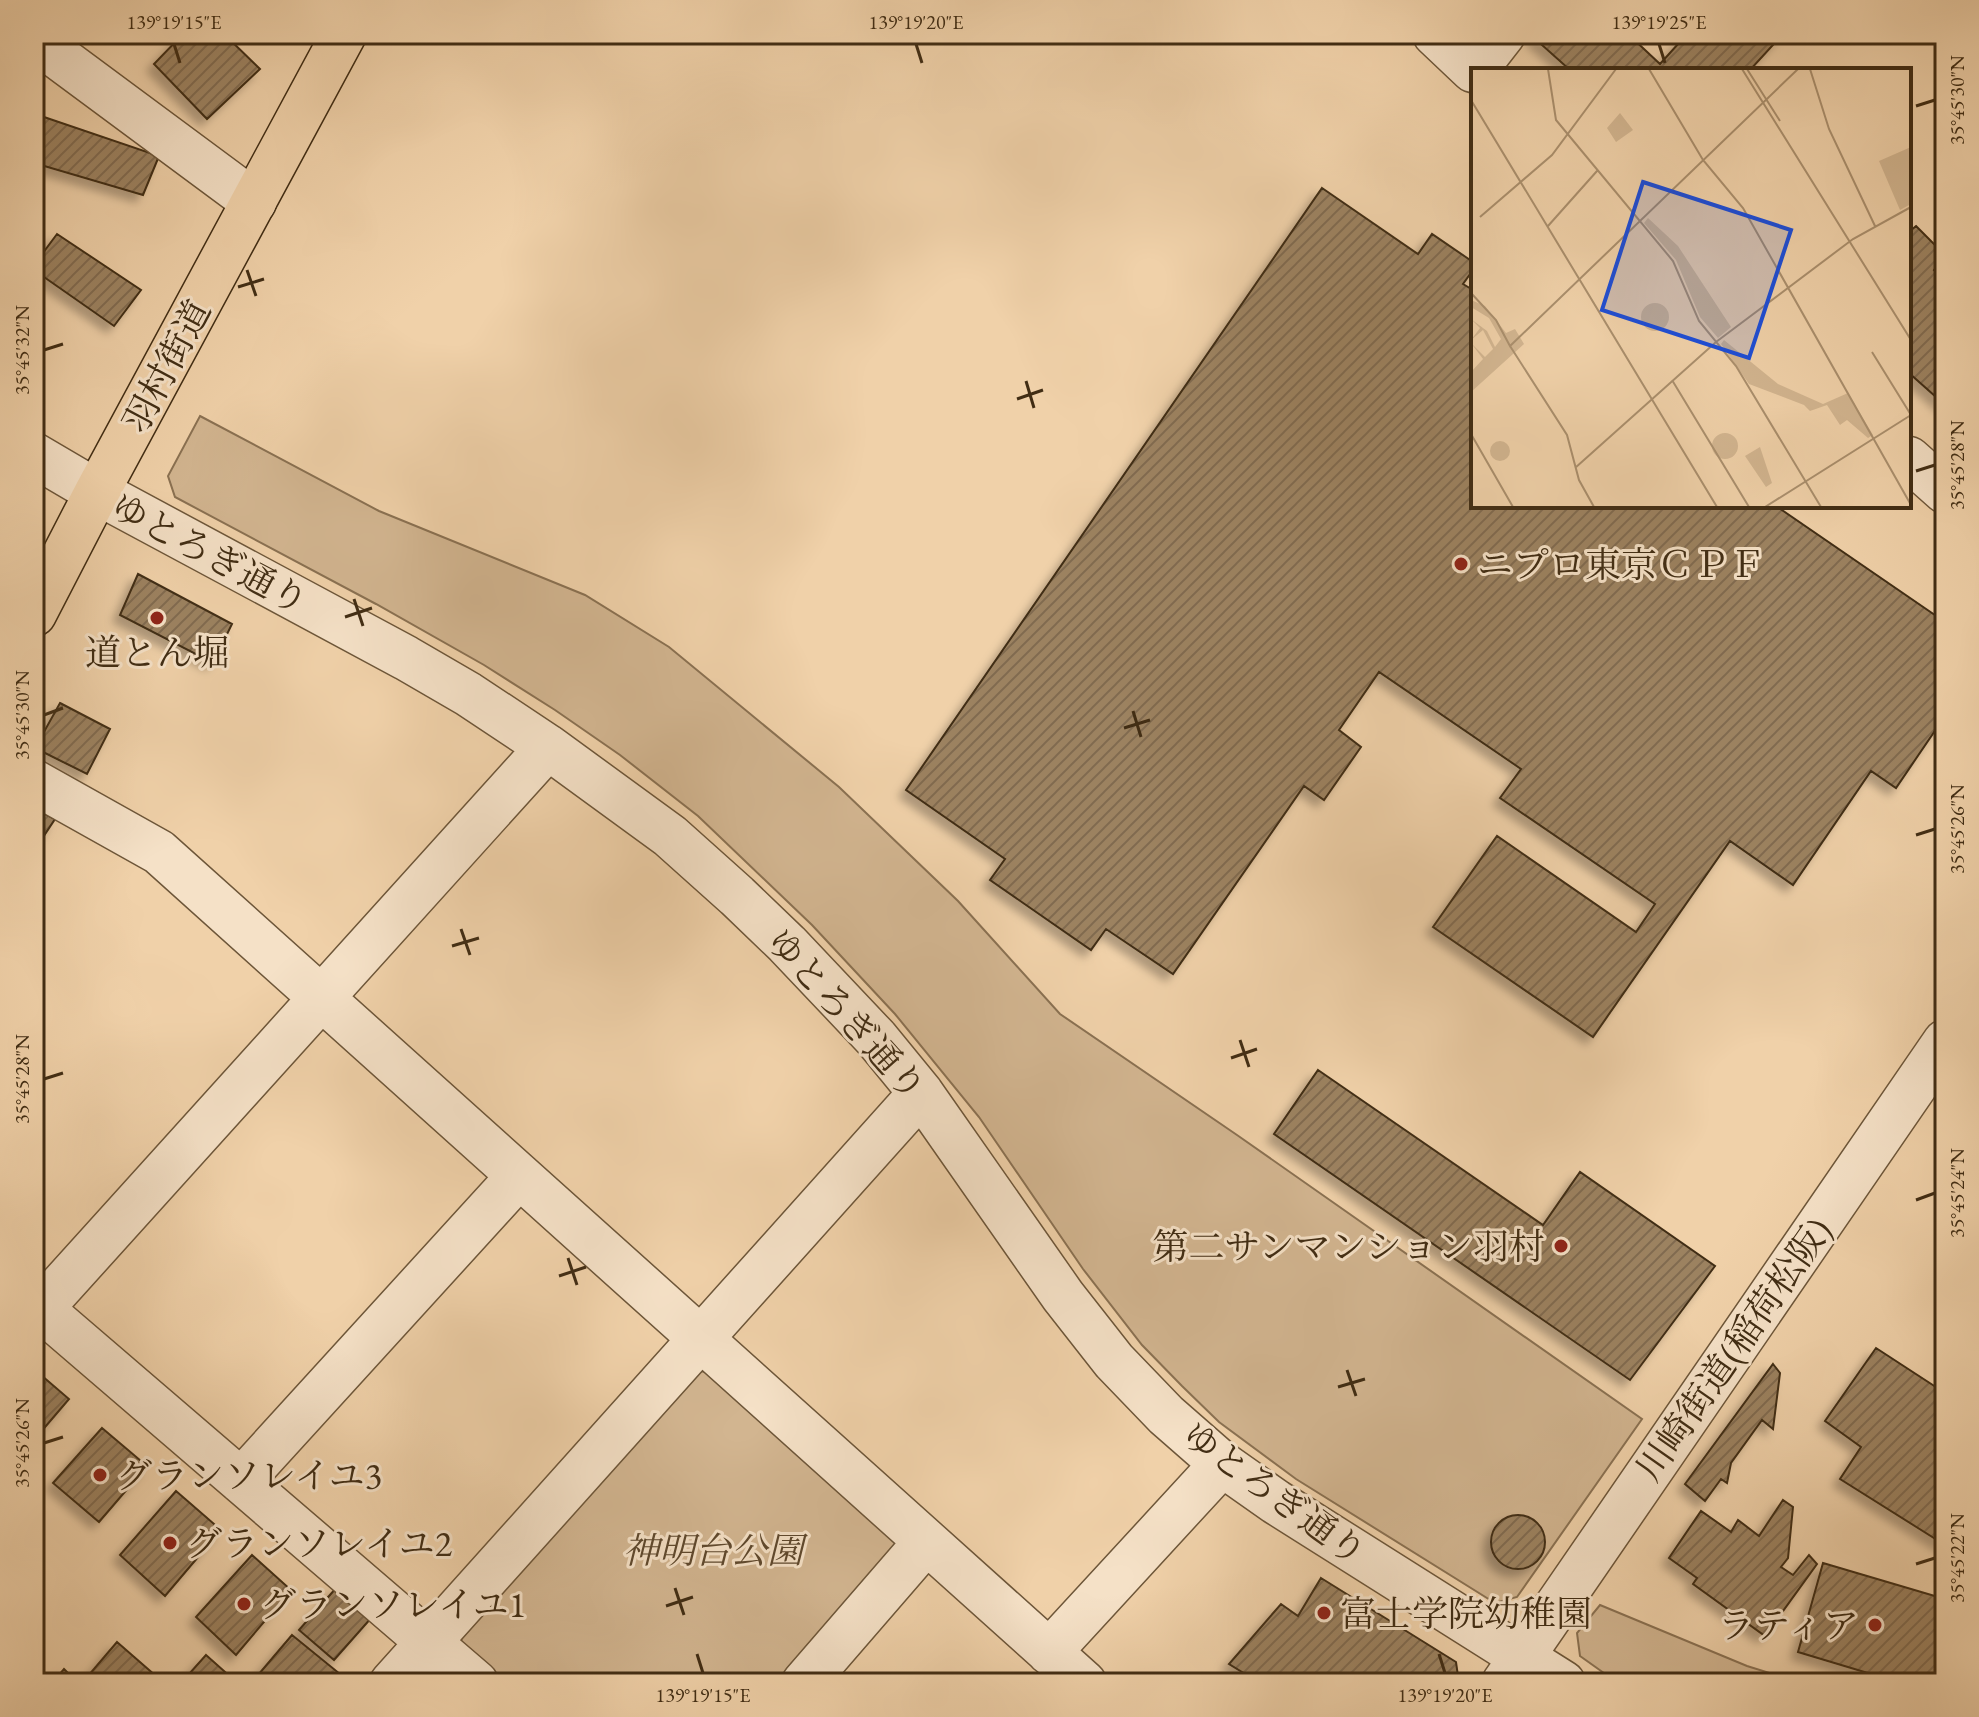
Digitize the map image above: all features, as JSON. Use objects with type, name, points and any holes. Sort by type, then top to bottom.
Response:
[{"type":"main road","name":"羽村街道","points":[[34,614],[344,34]]},
{"type":"street","points":[[1435,34],[1472,68]]},
{"type":"street","points":[[1476,68],[1503,34]]},
{"type":"street","points":[[34,39],[254,202]]},
{"type":"street","name":"ゆとろぎ通り","points":[[34,455],[468,694],[548,747],[670,836],[787,944],[876,1038],[921,1093],[1063,1296],[1114,1361],[1166,1415],[1222,1464],[1512,1670],[1563,1683]]},
{"type":"street","points":[[1911,461],[1945,491]]},
{"type":"street","points":[[476,1683],[36,1309],[548,747]]},
{"type":"street","points":[[34,782],[159,852],[1084,1683]]},
{"type":"street","name":"川崎街道(稲荷松阪)","points":[[1512,1670],[1945,1042]]},
{"type":"street","points":[[392,1683],[921,1093]]},
{"type":"street","points":[[241,1481],[519,1176]]},
{"type":"street","points":[[1049,1652],[1222,1464]]},
{"type":"street","points":[[804,1683],[926,1542]]},
{"type":"green space","points":[[200,416],[379,511],[585,595],[669,647],[839,787],[958,901],[1060,1014],[1642,1419],[1517,1597],[1495,1603],[1296,1479],[1219,1422],[1142,1345],[1083,1269],[979,1117],[895,1014],[812,925],[698,816],[620,755],[484,665],[175,497],[168,476]]},
{"type":"green space","name":"神明台公園","points":[[695,1371],[710,1372],[896,1535],[898,1558],[789,1683],[496,1683],[462,1653],[461,1633]]},
{"type":"green space","points":[[1600,1605],[1747,1666],[1802,1683],[1618,1683],[1580,1656],[1577,1633]]},
{"type":"building","points":[[183,34],[224,34],[260,69],[207,119],[154,64]]},
{"type":"building","points":[[1536,34],[1628,34],[1660,64],[1687,34],[1783,34],[1752,68],[1568,68],[1533,37]]},
{"type":"building","points":[[41,116],[159,156],[143,195],[34,163],[34,130]]},
{"type":"building","name":"ニプロ東京ＣＰＦ","points":[[1322,188],[1418,254],[1432,234],[1471,261],[1471,273],[1463,284],[1471,289],[1471,508],[1779,508],[1945,622],[1945,716],[1896,788],[1871,771],[1793,885],[1730,841],[1593,1037],[1433,927],[1497,836],[1636,932],[1655,904],[1500,798],[1521,769],[1379,672],[1339,730],[1361,747],[1324,800],[1304,786],[1173,974],[1106,929],[1091,950],[990,880],[1005,859],[906,790]]},
{"type":"building","points":[[1916,226],[1945,255],[1934,270],[1945,280],[1945,405],[1911,375],[1911,230]]},
{"type":"building","points":[[57,234],[141,290],[114,326],[34,270],[34,265]]},
{"type":"building","points":[[138,574],[232,624],[213,663],[120,615]]},
{"type":"building","points":[[60,703],[110,729],[87,774],[35,748]]},
{"type":"building","points":[[34,808],[55,819],[34,851]]},
{"type":"building","name":"第二サンマンション羽村","points":[[1318,1070],[1543,1225],[1580,1172],[1715,1266],[1630,1380],[1274,1134]]},
{"type":"building","points":[[1876,1348],[1945,1393],[1945,1545],[1840,1479],[1861,1447],[1825,1421]]},
{"type":"building","points":[[1773,1364],[1780,1373],[1773,1429],[1762,1420],[1731,1463],[1727,1483],[1721,1479],[1705,1501],[1685,1484]]},
{"type":"building","points":[[34,1369],[69,1399],[34,1440]]},
{"type":"building","name":"グランソレイユ3","points":[[102,1428],[147,1466],[99,1522],[53,1483]]},
{"type":"building","name":"グランソレイユ2","points":[[176,1491],[221,1530],[165,1596],[120,1555]]},
{"type":"building","points":[[1783,1500],[1793,1507],[1788,1558],[1781,1567],[1793,1575],[1809,1555],[1817,1564],[1765,1636],[1693,1584],[1697,1578],[1669,1558],[1701,1511],[1731,1532],[1738,1520],[1759,1536]]},
{"type":"building","points":[[1518,1515],[1537,1523],[1545,1542],[1537,1561],[1518,1569],[1499,1561],[1491,1542],[1499,1523]]},
{"type":"building","name":"グランソレイユ1","points":[[252,1555],[291,1590],[236,1655],[196,1617]]},
{"type":"building","name":"ラティア","points":[[1823,1563],[1945,1599],[1945,1683],[1901,1683],[1798,1652]]},
{"type":"building","name":"富士学院幼稚園","points":[[1321,1578],[1456,1662],[1459,1683],[1260,1683],[1229,1664],[1281,1604],[1298,1616]]},
{"type":"building","points":[[337,1587],[372,1617],[334,1660],[299,1630]]},
{"type":"building","points":[[292,1635],[340,1674],[332,1683],[266,1683],[258,1675]]},
{"type":"building","points":[[117,1642],[164,1683],[82,1683]]},
{"type":"building","points":[[206,1655],[233,1679],[229,1683],[181,1683]]},
{"type":"building","points":[[64,1669],[78,1683],[52,1683]]},
{"type":"place","name":"ニプロ東京ＣＰＦ","points":[[1461,564]]},
{"type":"place","name":"道とん堀","points":[[157,618]]},
{"type":"place","name":"第二サンマンション羽村","points":[[1561,1246]]},
{"type":"place","name":"グランソレイユ3","points":[[100,1475]]},
{"type":"place","name":"グランソレイユ2","points":[[170,1543]]},
{"type":"place","name":"グランソレイユ1","points":[[244,1604]]},
{"type":"place","name":"富士学院幼稚園","points":[[1324,1613]]},
{"type":"place","name":"ラティア","points":[[1875,1625]]}]
